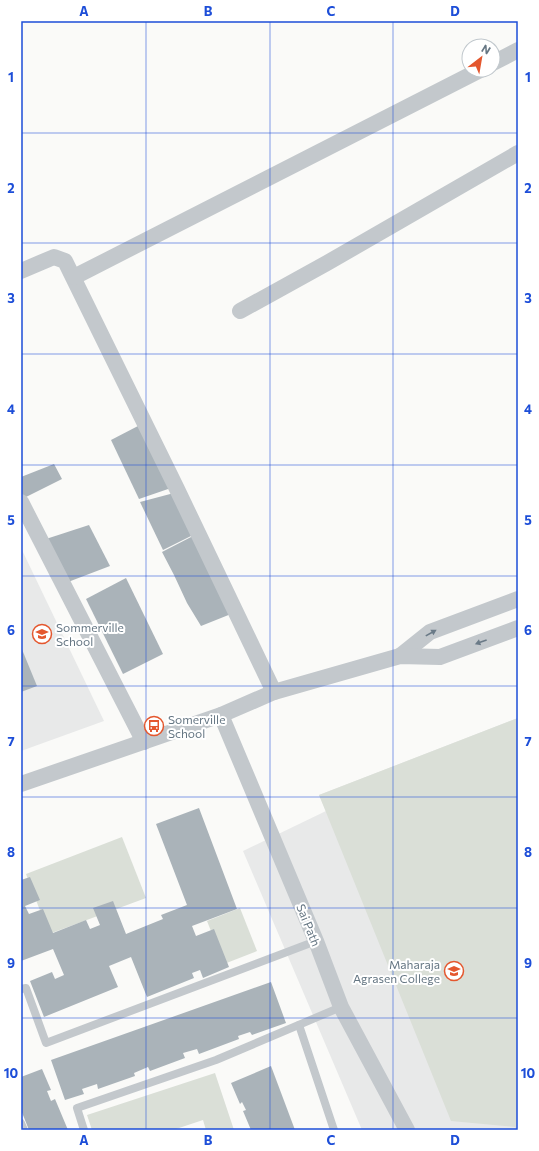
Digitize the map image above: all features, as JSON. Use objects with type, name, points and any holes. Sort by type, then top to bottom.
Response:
[{"type":"street","points":[[501,59],[518,50]]},
{"type":"street","points":[[74,278],[464,78]]},
{"type":"street","points":[[240,311],[327,264],[518,153]]},
{"type":"street","points":[[21,271],[54,257],[65,261],[176,487],[274,692]]},
{"type":"street","points":[[21,502],[144,742]]},
{"type":"street","points":[[400,656],[430,632],[518,598]]},
{"type":"street","points":[[21,784],[221,715],[274,692],[400,656],[440,657],[518,628]]},
{"type":"street","name":"Sai Path","points":[[221,715],[316,941],[341,1007],[407,1130]]},
{"type":"lane","points":[[21,989],[26,988],[46,1043],[316,941]]},
{"type":"lane","points":[[84,1130],[77,1108],[216,1060],[341,1007]]},
{"type":"lane","points":[[299,1025],[334,1130]]},
{"type":"lane","points":[[21,1123],[24,1130]]},
{"type":"shaded area","name":"Sommerville School","points":[[21,548],[104,721],[21,751]]},
{"type":"shaded area","name":"Maharaja Agrasen College","points":[[518,718],[518,1130],[362,1130],[243,851],[326,811],[319,795]]},
{"type":"shaded area","name":"Maharaja Agrasen College","points":[[518,718],[517,1130],[515,1127],[451,1121],[319,795]]},
{"type":"shaded area","points":[[122,837],[146,898],[49,934],[26,874]]},
{"type":"shaded area","points":[[240,908],[257,951],[224,964],[207,921]]},
{"type":"shaded area","points":[[215,1073],[234,1130],[206,1130],[203,1120],[173,1130],[92,1130],[87,1115]]},
{"type":"building","points":[[138,426],[171,488],[139,499],[111,440]]},
{"type":"building","points":[[54,464],[62,479],[22,499],[21,477]]},
{"type":"building","points":[[174,493],[193,535],[163,550],[140,502]]},
{"type":"building","points":[[89,525],[110,566],[68,582],[46,539]]},
{"type":"building","points":[[193,536],[231,614],[201,626],[187,603],[162,552]]},
{"type":"building","points":[[126,578],[163,654],[123,674],[86,599]]},
{"type":"building","points":[[21,647],[37,686],[21,692]]},
{"type":"building","points":[[199,808],[237,909],[192,926],[196,936],[214,929],[229,967],[203,978],[200,970],[192,973],[194,978],[147,997],[131,957],[109,966],[118,987],[44,1017],[30,981],[52,972],[55,979],[64,975],[53,949],[21,961],[21,880],[30,877],[40,900],[25,906],[29,914],[43,909],[53,933],[86,920],[90,929],[100,925],[93,908],[113,901],[126,934],[163,919],[161,915],[187,905],[156,824]]},
{"type":"building","points":[[271,982],[286,1023],[252,1035],[250,1032],[238,1036],[239,1039],[199,1054],[197,1049],[183,1053],[185,1058],[150,1071],[148,1067],[134,1073],[135,1076],[98,1089],[97,1084],[82,1089],[84,1094],[65,1100],[51,1060]]},
{"type":"building","points":[[271,1066],[295,1130],[251,1130],[243,1111],[246,1110],[242,1102],[240,1104],[231,1083]]},
{"type":"building","points":[[42,1069],[51,1090],[47,1091],[51,1101],[55,1099],[68,1130],[29,1130],[21,1110],[21,1077]]},
{"type":"place","name":"Sommerville School","points":[[42,634]]},
{"type":"place","name":"Somerville School","points":[[154,726]]},
{"type":"place","name":"Maharaja Agrasen College","points":[[454,971]]}]
